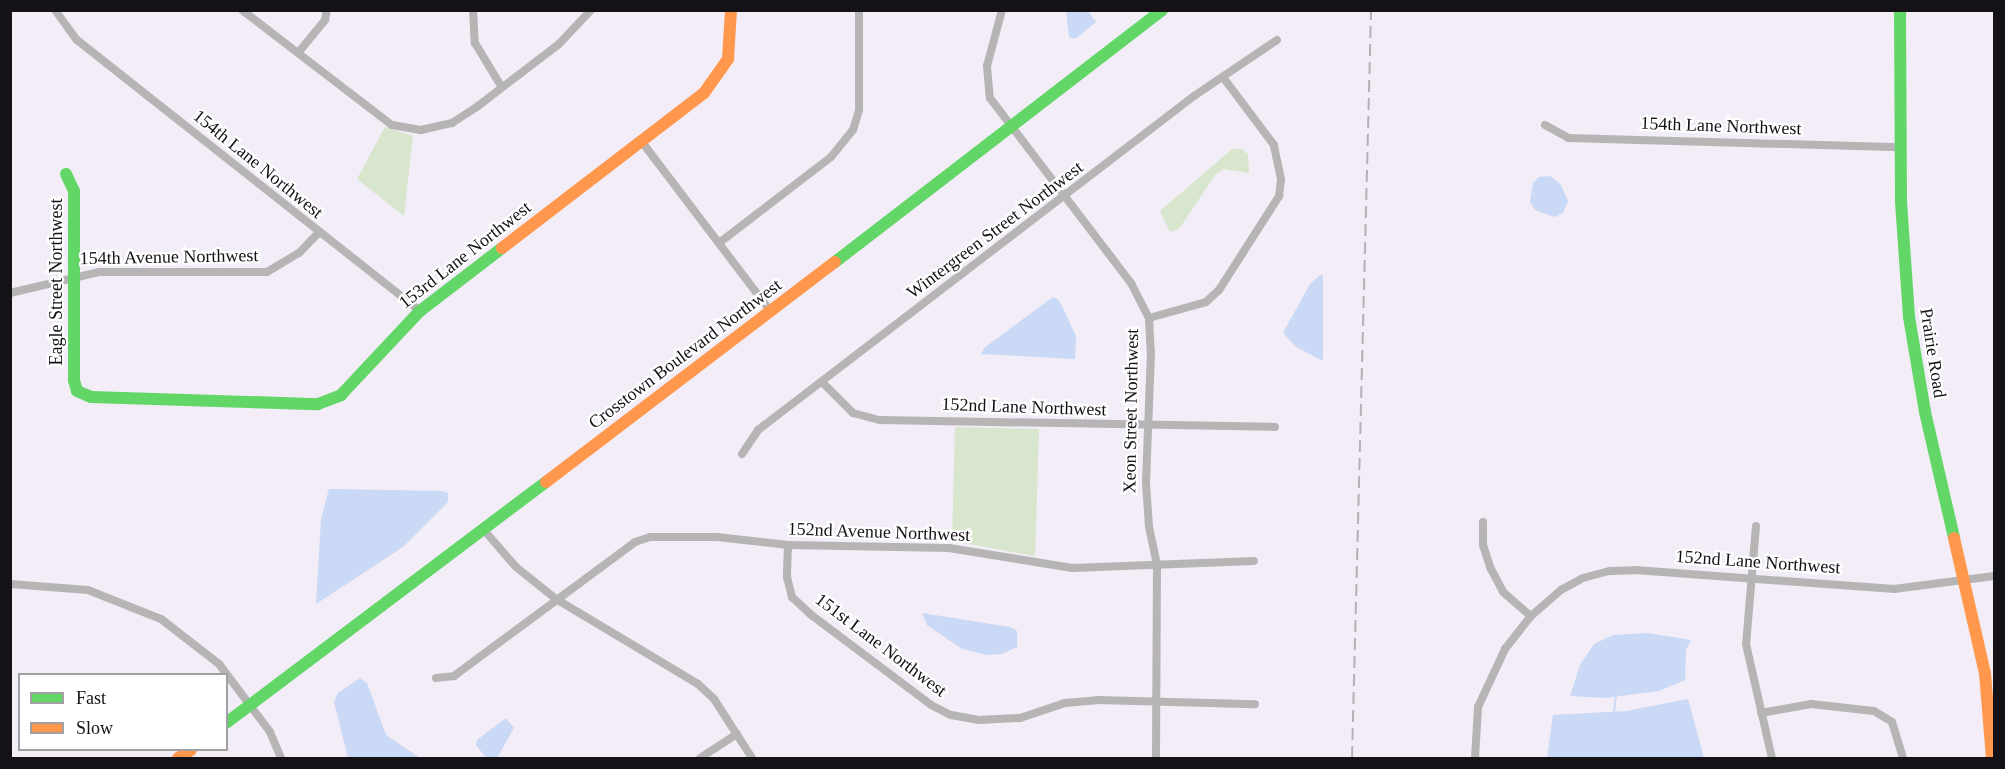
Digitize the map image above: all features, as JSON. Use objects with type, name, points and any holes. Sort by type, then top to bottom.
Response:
[{"type":"street","name":"154th Lane Northwest","points":[[55,10],[77,40],[318,233],[420,311]]},
{"type":"street","points":[[242,10],[357,100],[400,128],[421,130],[452,123],[559,44],[591,11]]},
{"type":"street","points":[[298,53],[325,20],[327,10]]},
{"type":"street","points":[[473,10],[476,43],[501,86]]},
{"type":"street","name":"153rd Lane Northwest","points":[[77,392],[91,397],[318,404],[341,395],[359,379],[420,311],[642,142],[718,78],[728,59],[731,10]]},
{"type":"street","points":[[719,243],[831,157],[852,130],[859,110],[859,10]]},
{"type":"street","name":"Xeon Street Northwest","points":[[1002,10],[986,82],[990,98],[1138,292],[1149,318],[1146,506],[1157,566],[1159,702],[1156,759]]},
{"type":"street","name":"Crosstown Boulevard Northwest","points":[[228,722],[771,312],[1162,10]]},
{"type":"street","name":"Prairie Road","points":[[1900,10],[1902,256],[1912,345],[1991,698],[1992,759]]},
{"type":"street","name":"Wintergreen Street Northwest","points":[[742,454],[758,430],[1223,77],[1276,40]]},
{"type":"street","points":[[1149,318],[1192,308],[1219,290],[1279,196],[1281,179],[1274,145],[1223,77]]},
{"type":"street","name":"154th Lane Northwest","points":[[1545,126],[1568,138],[1900,147]]},
{"type":"street","points":[[642,142],[771,312]]},
{"type":"street","name":"Eagle Street Northwest","points":[[66,174],[74,191],[74,380],[77,392]]},
{"type":"street","name":"154th Avenue Northwest","points":[[10,293],[75,275],[121,270],[267,272],[299,253],[318,233]]},
{"type":"street","name":"152nd Lane Northwest","points":[[822,382],[842,404],[865,418],[1149,427],[1275,427]]},
{"type":"street","points":[[1483,522],[1483,545],[1491,569],[1503,592],[1531,616]]},
{"type":"street","points":[[1756,526],[1746,644],[1772,759]]},
{"type":"street","points":[[483,529],[516,567],[556,599],[679,669],[714,699],[752,759]]},
{"type":"street","name":"152nd Avenue Northwest","points":[[556,599],[635,542],[650,537],[717,537],[788,545],[948,548],[1072,568],[1254,561]]},
{"type":"street","name":"151st Lane Northwest","points":[[788,545],[787,577],[792,597],[810,614],[931,705],[951,715],[998,720],[1020,718],[1076,701],[1255,704]]},
{"type":"street","name":"152nd Lane Northwest","points":[[1475,759],[1478,706],[1489,676],[1504,649],[1531,616],[1561,590],[1610,571],[1752,578],[1894,589],[1995,576]]},
{"type":"street","points":[[10,584],[88,590],[160,619],[204,650],[223,673]]},
{"type":"street","points":[[436,678],[454,676],[556,599]]},
{"type":"street","points":[[228,679],[275,740],[281,759]]},
{"type":"street","points":[[1761,713],[1811,704],[1874,711],[1892,722],[1903,759]]},
{"type":"street","points":[[700,759],[737,734]]},
{"type":"green space","points":[[385,127],[413,136],[404,216],[357,179]]},
{"type":"green space","points":[[1232,149],[1242,149],[1248,154],[1249,173],[1223,169],[1215,175],[1179,229],[1170,232],[1160,211]]},
{"type":"green space","points":[[955,427],[1039,429],[1035,556],[952,541]]},
{"type":"water","points":[[1066,11],[1088,11],[1096,22],[1075,39],[1069,37]]},
{"type":"water","points":[[1551,176],[1561,185],[1568,201],[1563,213],[1555,217],[1535,210],[1530,202],[1533,183],[1539,177]]},
{"type":"water","points":[[1323,275],[1323,361],[1296,347],[1283,333],[1310,284]]},
{"type":"water","points":[[1053,297],[1059,300],[1076,336],[1075,359],[981,354],[984,348]]},
{"type":"water","points":[[329,489],[443,491],[448,493],[448,502],[403,547],[316,604],[321,519]]},
{"type":"water","points":[[922,613],[1010,627],[1017,631],[1017,647],[1002,654],[987,655],[962,649],[927,625]]},
{"type":"water","points":[[1648,633],[1691,640],[1686,650],[1685,680],[1659,691],[1605,698],[1570,696],[1580,665],[1594,644],[1613,635]]},
{"type":"water","points":[[360,678],[367,683],[386,735],[420,758],[348,758],[334,702],[338,693]]},
{"type":"water","points":[[1688,699],[1704,758],[1547,758],[1553,715],[1626,711]]},
{"type":"water","points":[[506,718],[514,728],[497,758],[486,758],[476,745],[477,740]]},
{"type":"waterway","points":[[1614,713],[1616,695]]},
{"type":"railway","points":[[1352,758],[1371,10]]},
{"type":"traffic: fast","points":[[835,262],[1162,10]]},
{"type":"traffic: fast","points":[[1900,10],[1901,202],[1909,317],[1925,412],[1954,538]]},
{"type":"traffic: fast","points":[[66,174],[74,191],[74,380],[77,391],[91,397],[318,404],[341,395],[420,311],[502,248]]},
{"type":"traffic: fast","points":[[228,721],[546,482]]},
{"type":"traffic: slow","points":[[502,248],[704,93],[728,59],[731,10]]},
{"type":"traffic: slow","points":[[546,482],[835,262]]},
{"type":"traffic: slow","points":[[1954,538],[1985,673],[1992,758]]},
{"type":"traffic: slow","points":[[178,758],[189,751]]}]
